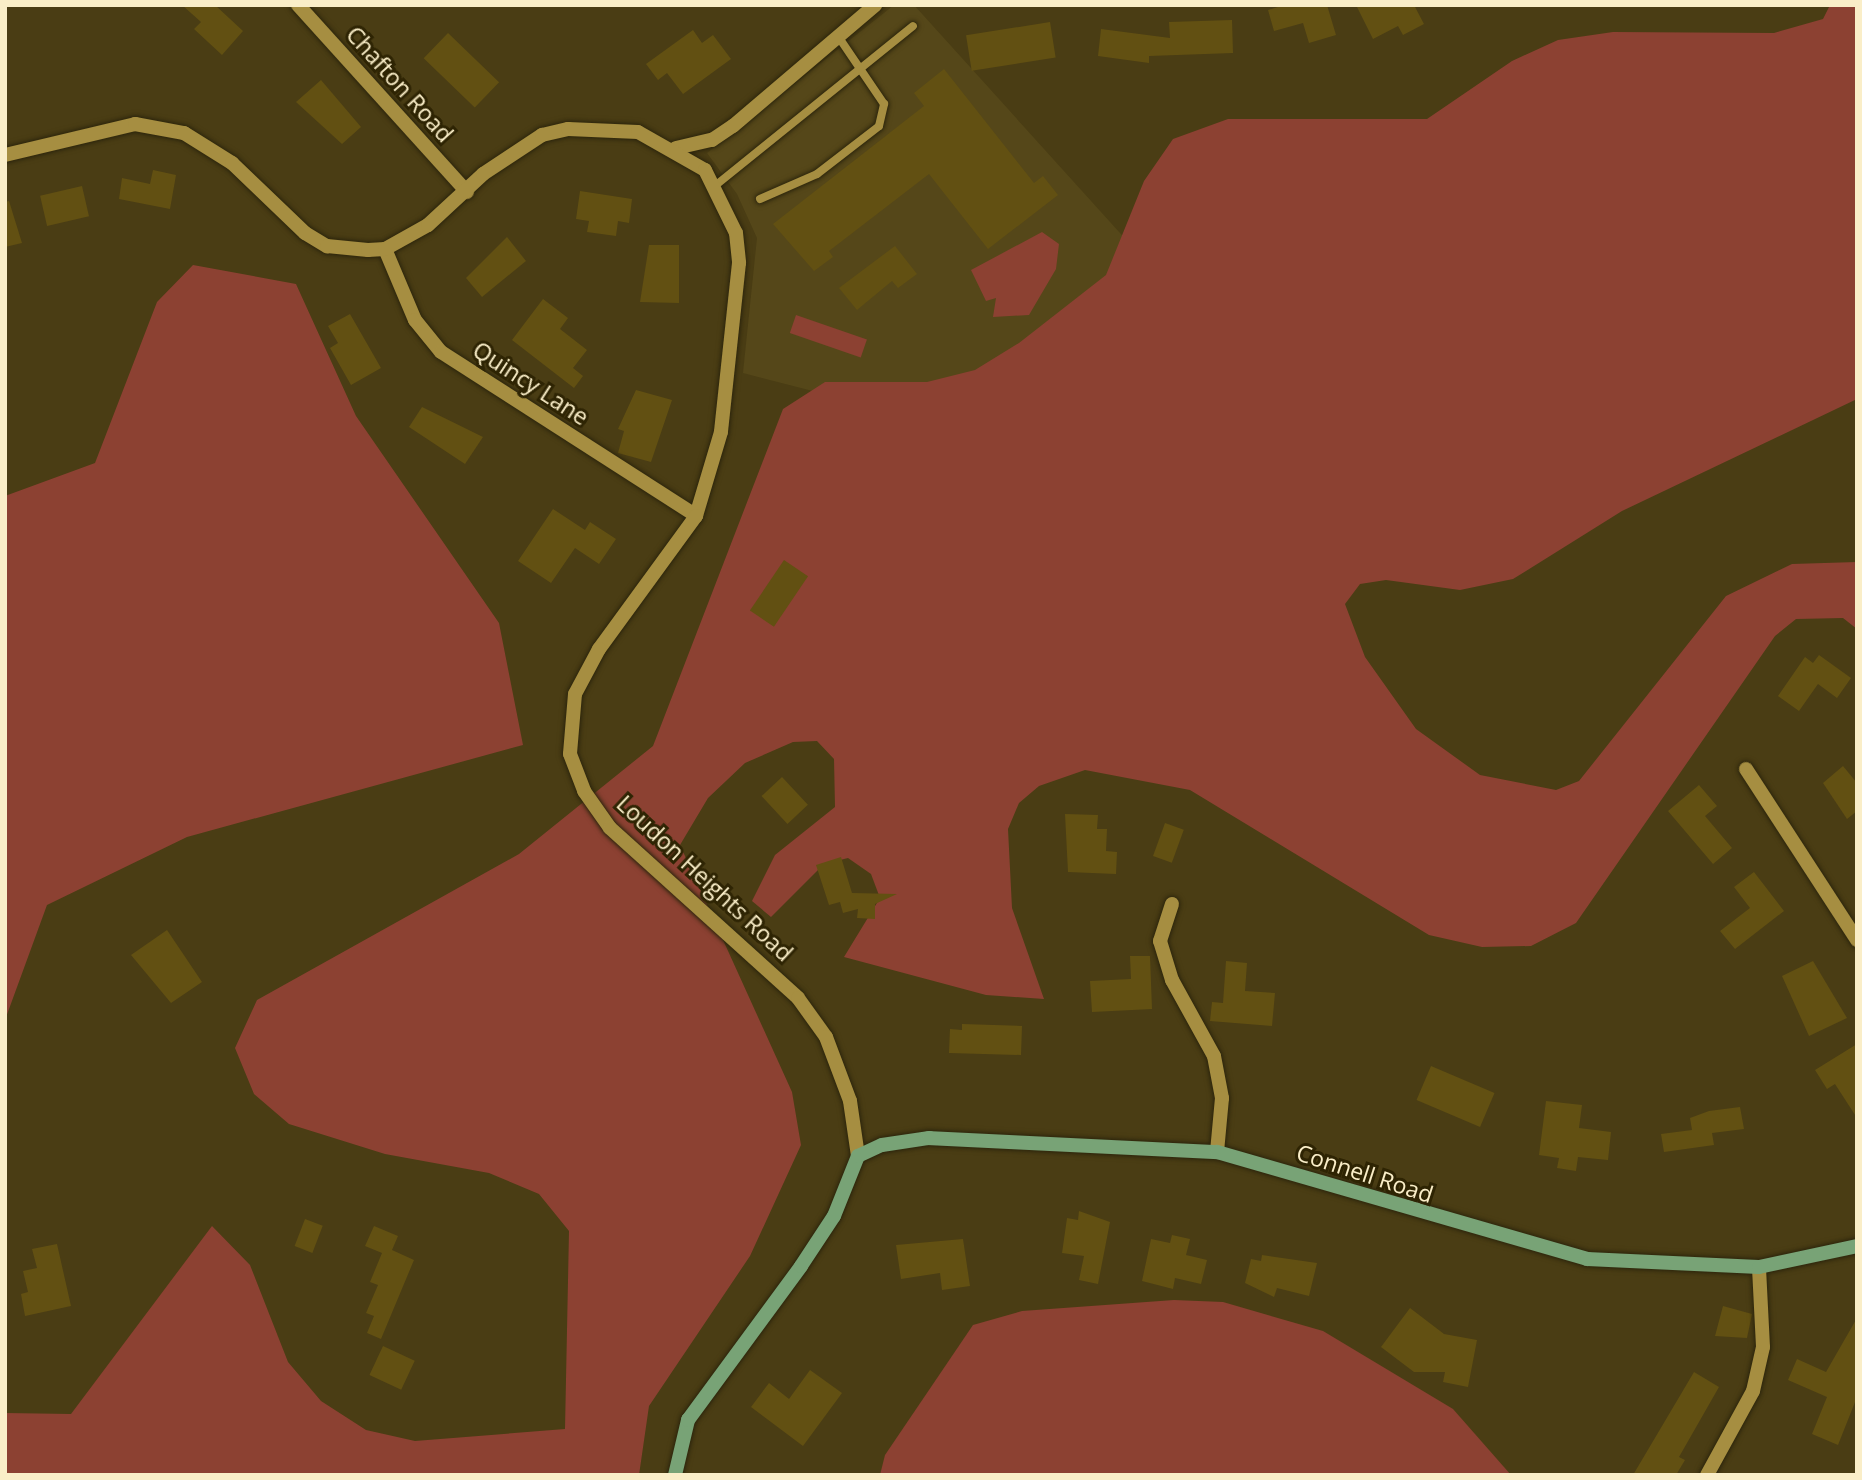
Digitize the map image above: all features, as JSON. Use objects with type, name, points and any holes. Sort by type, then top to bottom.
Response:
[{"type":"main road","name":"Connell Road","points":[[858,1156],[882,1145],[929,1138],[1217,1153],[1587,1259],[1759,1267],[1857,1246]]},
{"type":"main road","points":[[675,1475],[688,1420],[802,1266],[834,1216],[858,1156]]},
{"type":"street","name":"Chafton Road","points":[[298,5],[467,192]]},
{"type":"street","points":[[676,148],[712,141],[840,39],[875,5]]},
{"type":"street","points":[[5,155],[135,124],[184,133],[232,163],[327,246],[385,249]]},
{"type":"street","name":"Loudon Heights Road","points":[[385,249],[467,192],[483,174],[542,135],[568,129],[638,132],[676,148],[716,185],[736,233],[739,263],[721,432],[695,516],[598,649],[575,694],[570,754],[584,791],[610,828],[799,998],[831,1049],[850,1101],[858,1156]]},
{"type":"street","name":"Quincy Lane","points":[[385,249],[415,320],[441,352],[695,516]]},
{"type":"street","points":[[1746,769],[1857,940]]},
{"type":"street","points":[[1172,904],[1160,941],[1172,980],[1214,1056],[1223,1098],[1217,1153]]},
{"type":"street","points":[[1707,1475],[1753,1391],[1763,1348],[1759,1267]]},
{"type":"lane","points":[[716,185],[913,26]]},
{"type":"lane","points":[[760,199],[817,174],[879,126],[884,104],[840,39]]},
{"type":"shaded area","points":[[894,5],[914,5],[1139,254],[949,426],[743,373],[757,238],[737,194],[707,153]]},
{"type":"shaded area","points":[[1830,5],[1857,5],[1857,399],[1622,511],[1513,579],[1460,590],[1386,580],[1360,584],[1345,604],[1365,657],[1416,729],[1480,775],[1556,790],[1579,781],[1726,596],[1792,564],[1857,562],[1857,629],[1843,618],[1796,619],[1775,636],[1576,923],[1531,946],[1482,947],[1429,935],[1190,790],[1085,770],[1039,786],[1019,803],[1008,829],[1012,908],[1044,999],[986,995],[844,957],[880,898],[871,874],[848,858],[824,864],[771,917],[752,901],[775,855],[835,807],[834,759],[817,741],[793,742],[745,763],[708,798],[680,845],[792,1092],[801,1145],[750,1256],[649,1406],[639,1475],[5,1475],[5,1413],[71,1414],[212,1226],[250,1265],[288,1362],[321,1401],[366,1430],[415,1441],[565,1429],[569,1231],[539,1194],[489,1173],[385,1154],[289,1124],[254,1094],[235,1048],[257,1000],[519,854],[653,746],[783,409],[825,382],[927,382],[975,370],[1019,343],[1106,275],[1144,181],[1173,139],[1228,119],[1427,119],[1512,61],[1558,40],[1613,32],[1774,33],[1823,19]]},
{"type":"shaded area","points":[[1042,232],[1059,244],[1056,269],[1029,315],[993,317],[996,298],[986,301],[971,270]]},
{"type":"shaded area","points":[[193,265],[296,284],[356,416],[499,623],[523,745],[187,837],[47,905],[5,1020],[5,496],[95,463],[157,302]]},
{"type":"shaded area","points":[[796,315],[867,339],[861,357],[790,333]]},
{"type":"shaded area","points":[[1174,1300],[1223,1302],[1323,1331],[1453,1409],[1511,1475],[880,1475],[885,1455],[973,1325],[1022,1311]]},
{"type":"building","points":[[182,5],[215,5],[243,31],[222,55],[194,29],[201,22]]},
{"type":"building","points":[[1284,5],[1327,5],[1336,35],[1309,43],[1303,23],[1274,31],[1268,10]]},
{"type":"building","points":[[1356,5],[1414,5],[1424,24],[1403,35],[1398,26],[1373,39]]},
{"type":"building","points":[[1232,20],[1233,53],[1149,56],[1149,63],[1098,56],[1101,29],[1170,38],[1169,22]]},
{"type":"building","points":[[1050,22],[1056,58],[972,71],[966,35]]},
{"type":"building","points":[[693,30],[702,43],[713,35],[731,59],[683,94],[667,73],[658,80],[646,64]]},
{"type":"building","points":[[448,33],[499,82],[475,107],[424,58]]},
{"type":"building","points":[[944,69],[1034,183],[1043,176],[1058,195],[988,249],[929,174],[829,251],[833,257],[814,271],[773,224],[924,106],[914,93]]},
{"type":"building","points":[[321,80],[361,127],[342,144],[296,102]]},
{"type":"building","points":[[153,170],[176,175],[170,209],[119,199],[122,178],[150,184]]},
{"type":"building","points":[[82,186],[89,216],[47,226],[40,196]]},
{"type":"building","points":[[580,191],[632,199],[629,223],[618,221],[616,236],[587,232],[589,221],[576,219]]},
{"type":"building","points":[[9,201],[22,243],[5,247],[5,202]]},
{"type":"building","points":[[507,237],[526,261],[482,297],[466,278]]},
{"type":"building","points":[[649,245],[679,245],[679,303],[640,302]]},
{"type":"building","points":[[895,246],[917,274],[898,288],[892,281],[857,310],[839,288]]},
{"type":"building","points":[[543,299],[568,318],[560,329],[587,350],[573,368],[583,376],[574,388],[512,340]]},
{"type":"building","points":[[350,314],[381,368],[351,385],[330,348],[338,343],[328,326]]},
{"type":"building","points":[[636,390],[672,400],[651,462],[618,453],[624,431],[618,429]]},
{"type":"building","points":[[422,407],[483,437],[465,464],[409,427]]},
{"type":"building","points":[[553,509],[585,530],[590,522],[616,539],[599,564],[575,548],[551,583],[518,561]]},
{"type":"building","points":[[784,560],[808,576],[774,627],[750,611]]},
{"type":"building","points":[[1819,655],[1851,678],[1837,698],[1818,684],[1799,711],[1778,696],[1805,657],[1813,663]]},
{"type":"building","points":[[1843,766],[1857,783],[1857,811],[1847,819],[1823,783]]},
{"type":"building","points":[[782,777],[808,805],[787,824],[762,796]]},
{"type":"building","points":[[1699,785],[1717,806],[1705,816],[1732,848],[1713,864],[1668,811]]},
{"type":"building","points":[[1065,814],[1098,815],[1097,829],[1107,829],[1106,851],[1117,852],[1116,874],[1068,872]]},
{"type":"building","points":[[1165,823],[1184,830],[1172,863],[1153,856]]},
{"type":"building","points":[[841,857],[852,893],[897,894],[875,904],[875,919],[857,918],[858,909],[843,913],[840,902],[829,905],[816,865]]},
{"type":"building","points":[[1754,872],[1784,911],[1735,949],[1720,931],[1750,908],[1734,887]]},
{"type":"building","points":[[167,930],[202,982],[171,1003],[131,955]]},
{"type":"building","points":[[1130,956],[1150,956],[1152,1009],[1092,1012],[1090,981],[1131,979]]},
{"type":"building","points":[[1226,961],[1247,963],[1245,991],[1275,993],[1272,1026],[1210,1021],[1212,1002],[1223,1003]]},
{"type":"building","points":[[1813,961],[1847,1018],[1809,1036],[1782,976]]},
{"type":"building","points":[[962,1024],[1022,1026],[1021,1055],[949,1053],[950,1029],[962,1030]]},
{"type":"building","points":[[1857,1044],[1857,1118],[1835,1084],[1827,1089],[1815,1070]]},
{"type":"building","points":[[1431,1066],[1495,1093],[1480,1127],[1417,1100]]},
{"type":"building","points":[[1546,1101],[1582,1105],[1579,1128],[1611,1132],[1608,1160],[1578,1157],[1576,1171],[1557,1168],[1559,1158],[1539,1155]]},
{"type":"building","points":[[1740,1107],[1744,1129],[1712,1133],[1714,1145],[1664,1152],[1661,1134],[1692,1130],[1690,1118],[1709,1111]]},
{"type":"building","points":[[1079,1211],[1110,1222],[1098,1284],[1079,1280],[1084,1256],[1062,1253],[1067,1218],[1078,1220]]},
{"type":"building","points":[[305,1219],[323,1226],[312,1253],[295,1246]]},
{"type":"building","points":[[374,1226],[398,1236],[392,1250],[414,1260],[381,1339],[367,1333],[374,1316],[366,1313],[378,1285],[370,1282],[382,1253],[365,1246]]},
{"type":"building","points":[[1172,1235],[1190,1239],[1186,1255],[1207,1260],[1201,1284],[1175,1278],[1173,1289],[1142,1281],[1151,1239],[1170,1243]]},
{"type":"building","points":[[963,1239],[970,1286],[942,1290],[940,1273],[901,1279],[896,1245]]},
{"type":"building","points":[[57,1244],[71,1306],[25,1316],[21,1294],[28,1292],[23,1271],[37,1268],[32,1249]]},
{"type":"building","points":[[1262,1255],[1317,1263],[1309,1296],[1277,1288],[1274,1297],[1245,1283],[1251,1259],[1261,1261]]},
{"type":"building","points":[[1723,1306],[1752,1314],[1747,1338],[1715,1336]]},
{"type":"building","points":[[1410,1308],[1444,1334],[1477,1340],[1468,1387],[1443,1382],[1445,1372],[1414,1372],[1381,1347]]},
{"type":"building","points":[[1857,1318],[1857,1397],[1838,1445],[1812,1434],[1827,1397],[1788,1380],[1797,1359],[1826,1372]]},
{"type":"building","points":[[383,1346],[415,1361],[401,1390],[369,1375]]},
{"type":"building","points":[[810,1370],[842,1393],[803,1446],[751,1407],[769,1383],[789,1399]]},
{"type":"building","points":[[1694,1372],[1719,1387],[1679,1457],[1685,1460],[1676,1475],[1633,1475]]}]
